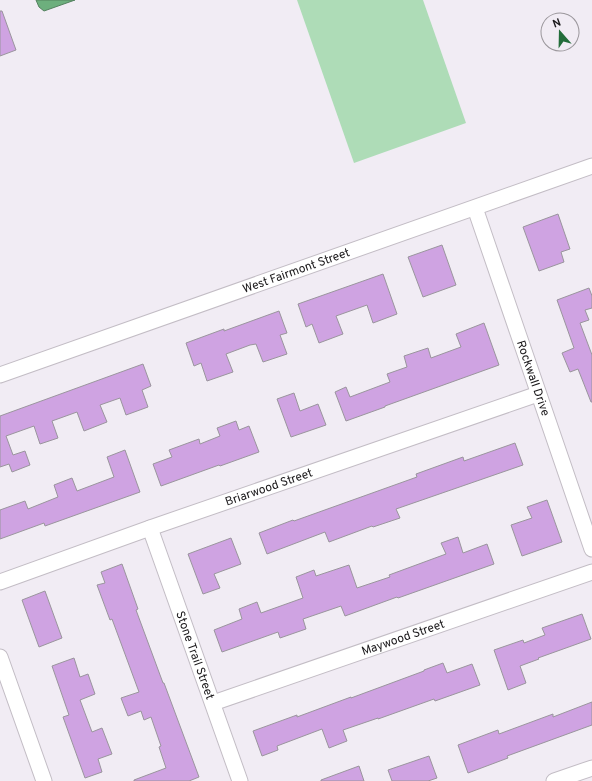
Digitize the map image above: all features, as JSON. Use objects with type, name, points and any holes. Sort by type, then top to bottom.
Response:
[{"type":"street","name":"West Fairmont Street","points":[[0,375],[592,166]]},
{"type":"street","name":"Rockwall Drive","points":[[475,208],[592,549]]},
{"type":"street","name":"Briarwood Street","points":[[0,582],[150,528],[538,394]]},
{"type":"street","name":"Stone Trail Street","points":[[150,528],[240,781]]},
{"type":"street","name":"Maywood Street","points":[[213,703],[592,572]]},
{"type":"street","points":[[0,657],[5,689],[44,781]]},
{"type":"street","points":[[554,781],[592,768]]},
{"type":"shaded area","points":[[36,0],[75,0],[44,11],[39,7]]},
{"type":"shaded area","points":[[297,0],[423,0],[466,123],[354,163]]},
{"type":"building","points":[[0,11],[2,11],[16,50],[0,56]]},
{"type":"building","points":[[558,214],[570,249],[561,252],[564,262],[539,271],[523,227]]},
{"type":"building","points":[[442,245],[456,285],[423,297],[408,257]]},
{"type":"building","points":[[383,274],[397,314],[373,323],[367,305],[336,316],[343,334],[319,343],[312,324],[306,327],[298,304]]},
{"type":"building","points":[[589,288],[592,296],[592,308],[585,310],[589,320],[580,323],[592,355],[592,402],[578,369],[570,372],[562,353],[574,348],[557,300]]},
{"type":"building","points":[[279,311],[287,333],[280,335],[287,354],[263,362],[256,344],[250,345],[226,354],[233,372],[207,381],[201,363],[194,366],[186,343]]},
{"type":"building","points":[[484,323],[499,365],[346,421],[335,392],[346,387],[350,397],[390,382],[387,374],[407,367],[404,356],[428,348],[431,358],[461,347],[456,334]]},
{"type":"building","points":[[143,364],[151,386],[142,390],[148,407],[126,415],[120,398],[100,405],[107,422],[84,431],[77,412],[52,421],[58,438],[40,444],[34,426],[6,436],[13,455],[25,451],[30,465],[12,472],[9,464],[0,467],[0,416]]},
{"type":"building","points":[[294,393],[300,411],[318,404],[326,425],[291,437],[277,399]]},
{"type":"building","points":[[236,421],[239,430],[249,426],[259,452],[161,486],[153,464],[172,457],[169,450],[199,439],[200,444],[220,436],[217,428]]},
{"type":"building","points":[[515,443],[523,465],[396,509],[400,518],[373,527],[372,526],[329,542],[325,532],[267,554],[259,533],[417,477],[416,474],[463,457],[464,461]]},
{"type":"building","points":[[125,450],[140,492],[45,526],[44,523],[0,539],[0,510],[25,501],[28,509],[58,497],[54,485],[72,478],[77,491],[114,477],[107,457]]},
{"type":"building","points":[[547,500],[562,542],[522,556],[511,525],[532,518],[527,507]]},
{"type":"building","points":[[458,537],[463,553],[487,544],[494,564],[345,616],[341,606],[303,619],[306,629],[280,638],[278,632],[222,652],[214,630],[242,619],[239,609],[257,602],[261,613],[303,598],[296,577],[314,570],[316,576],[349,565],[357,588],[390,577],[389,575],[446,554],[441,543]]},
{"type":"building","points":[[231,538],[241,564],[214,574],[220,588],[203,594],[188,554]]},
{"type":"building","points":[[122,564],[138,609],[136,610],[199,777],[189,781],[134,781],[166,768],[159,747],[161,746],[151,717],[144,720],[141,711],[128,716],[121,698],[139,692],[112,619],[110,620],[97,585],[105,583],[101,572]]},
{"type":"building","points":[[45,591],[62,638],[39,647],[22,600]]},
{"type":"building","points":[[582,614],[591,639],[520,666],[526,683],[508,690],[494,650],[523,640],[524,643],[545,635],[542,628]]},
{"type":"building","points":[[74,658],[80,677],[88,674],[95,694],[80,700],[92,732],[102,728],[112,754],[98,759],[102,772],[85,778],[63,717],[69,715],[52,666]]},
{"type":"building","points":[[443,663],[447,673],[472,664],[480,685],[343,730],[347,741],[329,748],[322,729],[277,746],[278,750],[262,756],[253,731],[351,698]]},
{"type":"building","points":[[592,702],[592,725],[507,756],[508,758],[468,773],[458,745],[498,730],[499,734],[553,714],[553,717]]},
{"type":"building","points":[[429,756],[437,778],[428,781],[392,781],[388,770]]},
{"type":"building","points":[[359,766],[364,781],[321,781],[321,780]]}]
